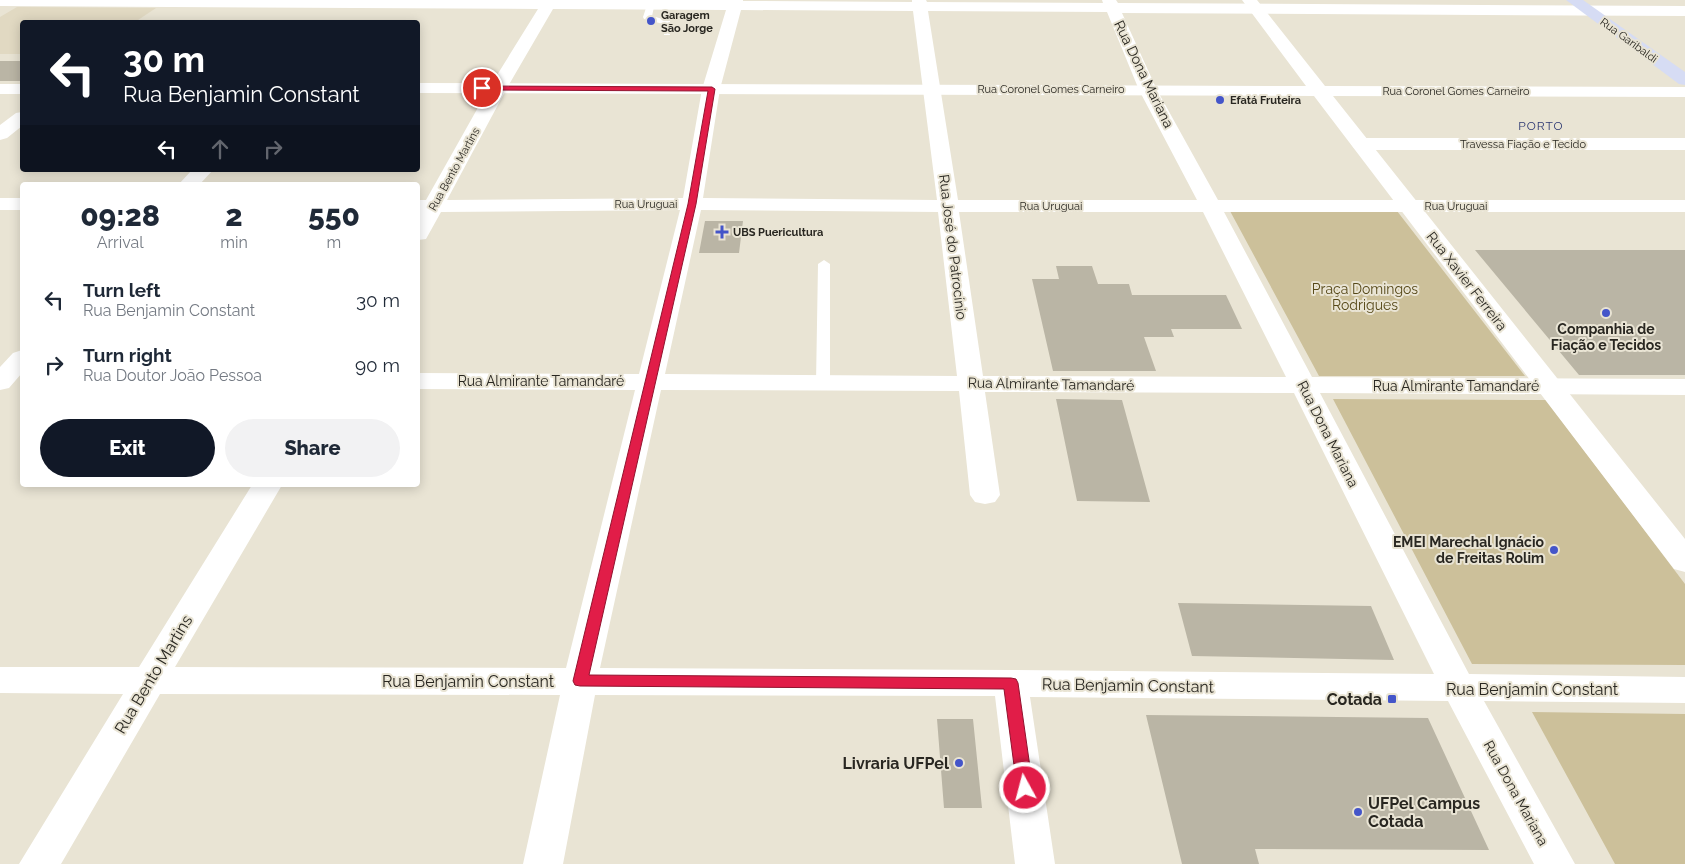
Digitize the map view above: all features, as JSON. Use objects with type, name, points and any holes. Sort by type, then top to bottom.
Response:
[{"type":"main road","name":"Rua Garibaldi","points":[[1573,0],[1685,80]]},
{"type":"street","points":[[1,1],[549,3],[650,6],[735,4],[1111,4],[1685,11]]},
{"type":"street","points":[[156,18],[179,1]]},
{"type":"street","points":[[354,16],[367,2]]},
{"type":"street","name":"Rua Bento Martins","points":[[420,227],[426,206],[549,3]]},
{"type":"street","points":[[543,864],[580,681],[692,204],[712,89],[735,4]]},
{"type":"street","name":"Rua José do Patrocínio","points":[[919,4],[933,89],[985,495]]},
{"type":"street","name":"Rua Dona Mariana","points":[[1111,4],[1148,90],[1210,205],[1459,689],[1555,864]]},
{"type":"street","name":"Rua Xavier Ferreira","points":[[1253,5],[1685,561]]},
{"type":"street","points":[[0,88],[20,88]]},
{"type":"street","name":"Rua Coronel Gomes Carneiro","points":[[420,88],[1685,92]]},
{"type":"street","points":[[0,134],[20,119]]},
{"type":"street","name":"Travessa Fiação e Tecido","points":[[1361,144],[1685,144]]},
{"type":"street","points":[[191,182],[201,172]]},
{"type":"street","points":[[0,204],[20,204]]},
{"type":"street","name":"Rua Uruguai","points":[[426,206],[692,204],[1685,206]]},
{"type":"street","points":[[6,380],[20,361]]},
{"type":"street","name":"Rua Almirante Tamandaré","points":[[420,381],[1685,387]]},
{"type":"street","name":"Rua Bento Martins","points":[[38,864],[266,487]]},
{"type":"street","name":"Rua Benjamin Constant","points":[[0,680],[148,682],[580,681],[1011,683],[1685,690]]},
{"type":"street","points":[[1011,683],[1035,864]]},
{"type":"lane","points":[[650,6],[647,17],[667,23],[667,33]]},
{"type":"lane","points":[[823,382],[824,264]]},
{"type":"shaded area","points":[[17,7],[156,8],[138,20],[20,20],[20,54],[0,54],[0,17]]},
{"type":"green space","name":"Praça Domingos Rodrigues","points":[[1230,211],[1397,211],[1525,376],[1319,376]]},
{"type":"green space","points":[[1333,399],[1546,400],[1685,584],[1685,665],[1472,664]]},
{"type":"green space","points":[[1532,712],[1685,714],[1685,864],[1615,864]]},
{"type":"building","points":[[0,61],[20,61],[20,81],[0,81]]},
{"type":"building","name":"UBS Puericultura","points":[[705,221],[743,221],[739,253],[699,253]]},
{"type":"building","name":"Companhia de Fiação e Tecidos","points":[[1475,250],[1685,250],[1685,375],[1579,375]]},
{"type":"building","points":[[1056,266],[1092,266],[1098,284],[1129,284],[1132,295],[1226,295],[1242,329],[1171,329],[1174,337],[1144,337],[1156,371],[1053,371],[1032,279],[1059,279]]},
{"type":"building","points":[[1056,399],[1122,400],[1150,502],[1077,501]]},
{"type":"building","points":[[1178,603],[1371,606],[1394,660],[1192,656]]},
{"type":"building","name":"UFPel Campus Cotada","points":[[1146,715],[1428,718],[1489,850],[1255,849],[1259,864],[1182,864]]},
{"type":"building","name":"Livraria UFPel","points":[[937,719],[973,719],[982,808],[944,808]]},
{"type":"place","name":"Garagem São Jorge","points":[[651,21]]},
{"type":"place","name":"Efatá Fruteira","points":[[1220,100]]},
{"type":"place","name":"UBS Puericultura","points":[[722,232]]},
{"type":"place","name":"Companhia de Fiação e Tecidos","points":[[1606,313]]},
{"type":"place","name":"EMEI Marechal Ignácio de Freitas Rolim","points":[[1554,550]]},
{"type":"place","name":"Cotada","points":[[1392,699]]},
{"type":"place","name":"Livraria UFPel","points":[[959,763]]},
{"type":"place","name":"UFPel Campus Cotada","points":[[1358,812]]},
{"type":"district","name":"PORTO","points":[[1541,126]]},
{"type":"route","points":[[482,88],[712,89],[692,204],[580,681],[1011,683],[1025,788]]}]
